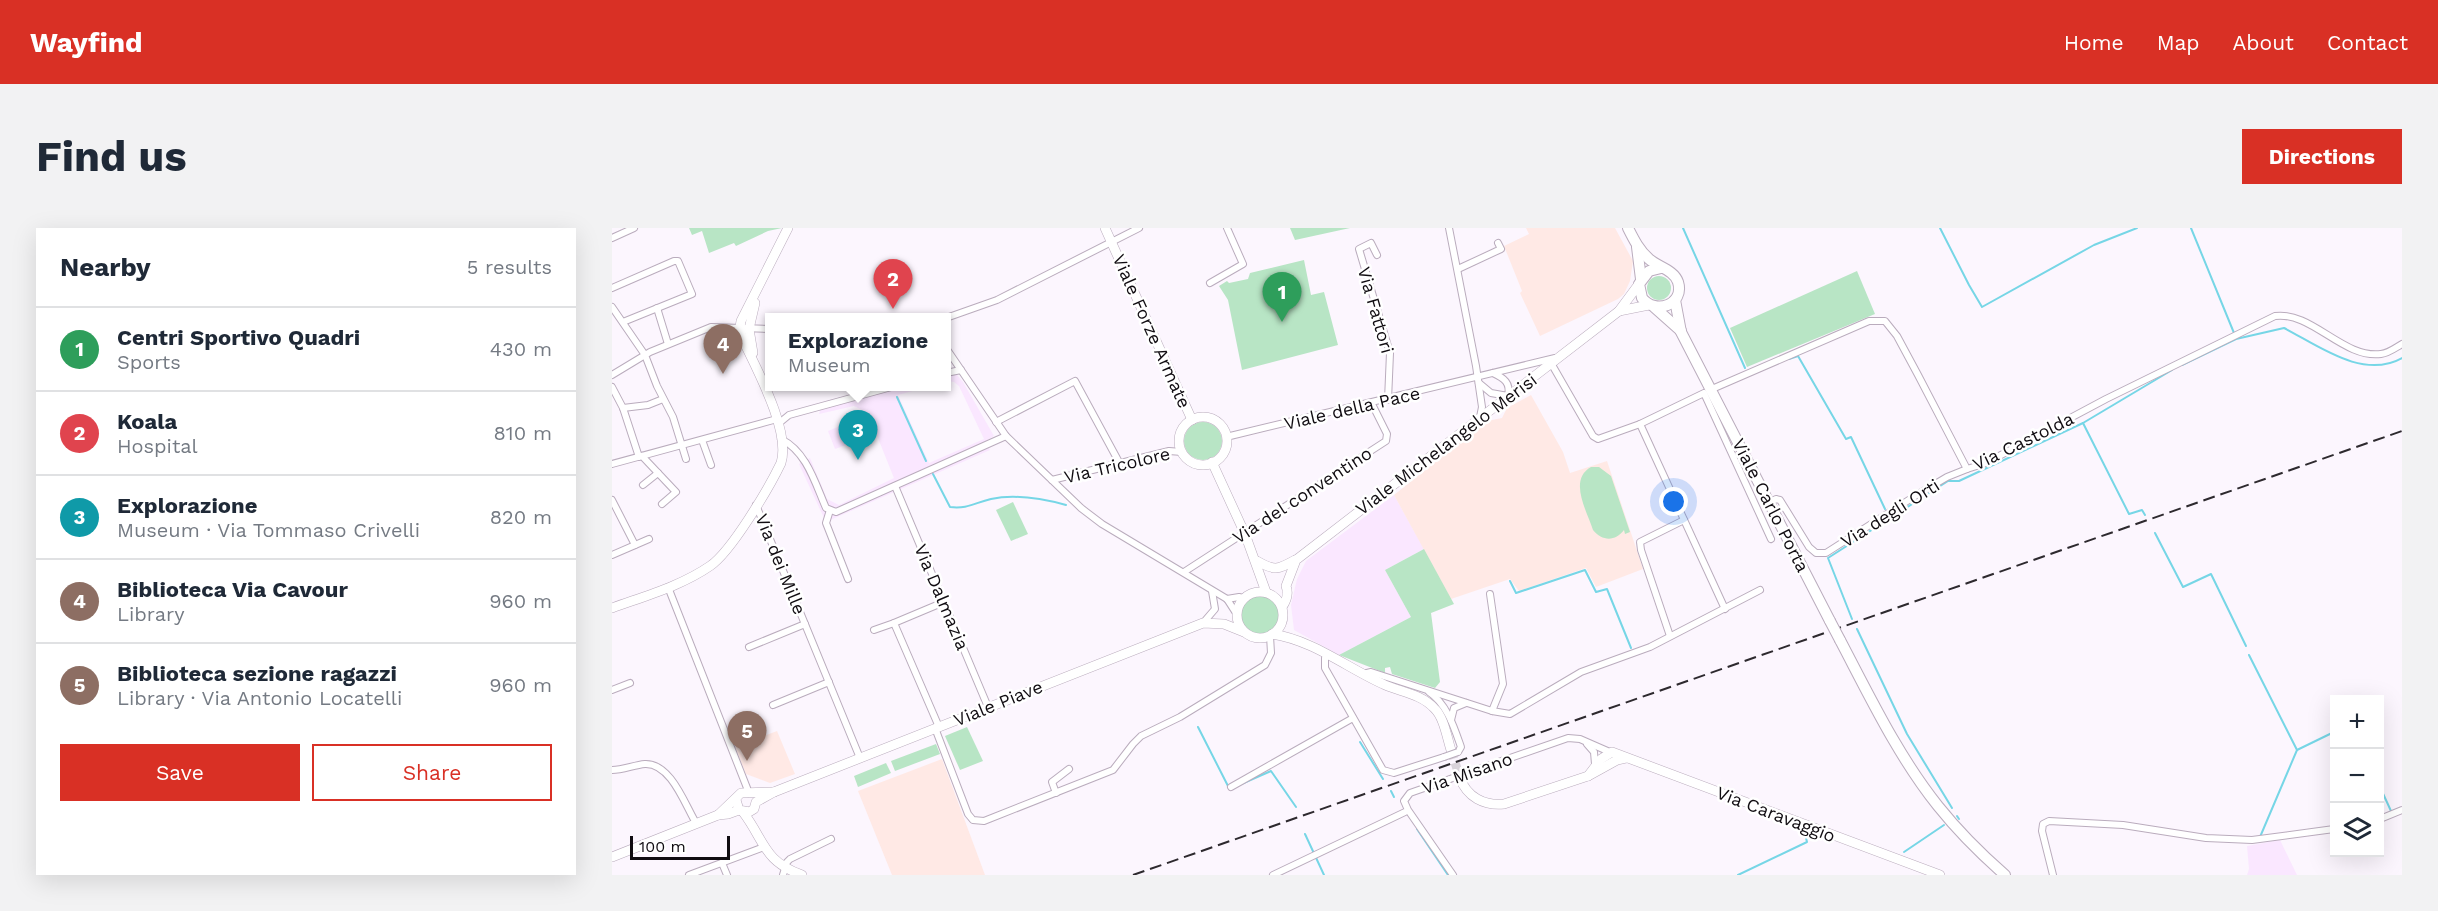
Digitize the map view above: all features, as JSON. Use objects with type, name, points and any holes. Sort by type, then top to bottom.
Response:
[{"type":"main road","points":[[1628,228],[1637,246],[1660,268],[1672,273],[1678,283],[1679,289],[1675,300],[1681,332]]},
{"type":"main road","points":[[1637,246],[1640,293],[1681,332]]},
{"type":"main road","points":[[1640,282],[1649,271],[1660,268]]},
{"type":"main road","points":[[1652,306],[1666,307],[1675,300]]},
{"type":"main road","name":"Viale Carlo Porta","points":[[1681,332],[1891,737],[1932,799],[1957,829],[2005,875]]},
{"type":"street","points":[[612,238],[634,228]]},
{"type":"street","points":[[765,390],[742,338],[746,312],[788,228]]},
{"type":"street","name":"Viale Forze Armate","points":[[1105,228],[1192,420]]},
{"type":"street","points":[[951,316],[997,300],[1138,228]]},
{"type":"street","points":[[1210,283],[1243,264],[1227,228]]},
{"type":"street","points":[[1449,228],[1478,380],[1482,407],[1480,417]]},
{"type":"street","name":"Via Fattori","points":[[1377,255],[1371,243],[1359,249],[1390,353],[1388,400]]},
{"type":"street","points":[[1458,269],[1501,249],[1498,243]]},
{"type":"street","points":[[612,288],[678,261],[692,294],[623,322]]},
{"type":"street","name":"Viale Michelangelo Merisi","points":[[1296,560],[1619,311],[1640,282]]},
{"type":"street","name":"Viale Michelangelo Merisi","points":[[1619,311],[1652,306]]},
{"type":"street","points":[[612,307],[645,355],[673,417],[686,459]]},
{"type":"street","points":[[657,308],[668,344]]},
{"type":"street","name":"Via Castolda","points":[[1712,389],[1869,321],[1885,321],[1897,336],[1967,470],[1986,463],[2106,399],[2275,316],[2289,315],[2351,348],[2373,354],[2382,354],[2402,344]]},
{"type":"street","points":[[612,375],[645,355],[711,327],[765,329]]},
{"type":"street","points":[[951,355],[1006,436],[1081,508],[1102,524],[1227,599],[1244,632],[1254,638],[1271,635],[1291,638],[1308,650],[1335,663],[1339,662]]},
{"type":"street","points":[[1554,360],[1595,438],[1603,438],[1640,424],[1704,393],[1771,539]]},
{"type":"street","name":"Viale della Pace","points":[[1226,437],[1478,380],[1493,372],[1554,360]]},
{"type":"street","points":[[951,372],[961,370]]},
{"type":"street","points":[[1478,380],[1491,393],[1508,396],[1509,389],[1506,381],[1493,372]]},
{"type":"street","points":[[996,422],[1075,381],[1120,464]]},
{"type":"street","points":[[612,387],[623,408],[641,456],[676,492],[662,504]]},
{"type":"street","points":[[612,608],[668,587],[712,565],[722,555],[756,505],[783,457],[777,419],[765,391]]},
{"type":"street","points":[[612,464],[880,391]]},
{"type":"street","points":[[623,408],[648,405],[663,399]]},
{"type":"street","name":"Via del conventino","points":[[1184,572],[1388,439],[1372,404]]},
{"type":"street","points":[[777,419],[780,412],[789,415]]},
{"type":"street","points":[[1203,417],[1221,426],[1226,437],[1223,452],[1212,462],[1197,464],[1188,460],[1179,444],[1180,434],[1185,425],[1203,417]]},
{"type":"street","points":[[1640,424],[1725,609]]},
{"type":"street","points":[[781,439],[797,450],[804,459],[826,508],[840,511],[1006,436]]},
{"type":"street","points":[[702,440],[711,465]]},
{"type":"street","name":"Via Tricolore","points":[[1053,480],[1169,451],[1182,452]]},
{"type":"street","points":[[1212,462],[1257,561],[1260,578],[1269,594],[1282,607]]},
{"type":"street","name":"Via degli Orti","points":[[1770,502],[1780,500],[1809,547],[1816,553],[1830,552],[1915,496],[1947,477],[1967,470]]},
{"type":"street","points":[[643,485],[658,473]]},
{"type":"street","name":"Via Dalmazia","points":[[895,486],[988,707]]},
{"type":"street","points":[[612,500],[635,545]]},
{"type":"street","name":"Via dei Mille","points":[[756,505],[860,758]]},
{"type":"street","points":[[830,510],[826,523],[848,579]]},
{"type":"street","points":[[1670,636],[1640,542],[1684,520]]},
{"type":"street","points":[[612,555],[649,538]]},
{"type":"street","points":[[1257,561],[1268,568],[1278,569],[1296,560]]},
{"type":"street","points":[[1227,599],[1243,598],[1252,593],[1281,592],[1286,586],[1296,560]]},
{"type":"street","points":[[1252,593],[1260,578]]},
{"type":"street","points":[[1286,586],[1288,591],[1282,607],[1282,622],[1291,638]]},
{"type":"street","points":[[668,587],[753,799],[758,832],[764,847],[784,871],[802,875]]},
{"type":"street","points":[[1362,674],[1371,672],[1429,692],[1492,711],[1510,714],[1581,672],[1650,647],[1760,590]]},
{"type":"street","points":[[1203,623],[1215,609],[1212,591]]},
{"type":"street","points":[[1490,594],[1503,684],[1492,711]]},
{"type":"street","points":[[1236,615],[1243,598]]},
{"type":"street","points":[[874,630],[944,602]]},
{"type":"street","name":"Viale Piave","points":[[1224,624],[1236,615]]},
{"type":"street","points":[[894,623],[937,728],[968,814],[973,820],[984,821],[1113,770],[1141,736],[1180,717],[1256,672],[1268,662],[1271,635],[1282,622]]},
{"type":"street","name":"Viale Piave","points":[[612,857],[718,814],[741,793],[753,799],[774,792],[1203,623],[1224,624],[1244,632]]},
{"type":"street","name":"Via dei Mille","points":[[749,647],[805,624]]},
{"type":"street","points":[[1305,646],[1311,646],[1395,690],[1421,698],[1438,713],[1451,753]]},
{"type":"street","name":"Via Misano","points":[[1324,658],[1325,668],[1380,766],[1386,772],[1394,773],[1451,753],[1461,747],[1451,720],[1440,701],[1429,692]]},
{"type":"street","points":[[773,705],[829,682]]},
{"type":"street","points":[[612,690],[630,683]]},
{"type":"street","points":[[1451,720],[1454,708],[1466,703]]},
{"type":"street","points":[[1231,787],[1353,718]]},
{"type":"street","name":"Via Misano","points":[[1453,875],[1408,810],[1404,801],[1410,793],[1568,738],[1612,752]]},
{"type":"street","points":[[1585,742],[1594,752],[1594,767]]},
{"type":"street","points":[[1608,765],[1612,752]]},
{"type":"street","points":[[1588,776],[1601,759],[1612,752]]},
{"type":"street","name":"Via Caravaggio","points":[[1612,752],[1938,874]]},
{"type":"street","points":[[1458,777],[1467,791],[1477,799],[1498,805],[1588,776],[1627,758]]},
{"type":"street","points":[[612,770],[645,764],[660,768],[675,786],[696,824]]},
{"type":"street","points":[[1056,793],[1052,782],[1069,769]]},
{"type":"street","name":"Viale Piave","points":[[718,814],[752,811],[753,799]]},
{"type":"street","points":[[736,800],[736,805],[754,830],[758,832]]},
{"type":"street","points":[[2384,817],[2402,810]]},
{"type":"street","points":[[1274,875],[1405,812]]},
{"type":"street","points":[[2054,875],[2042,831],[2043,824],[2049,821],[2123,825],[2206,838],[2252,840],[2330,830]]},
{"type":"street","points":[[784,871],[790,859],[831,839]]},
{"type":"street","points":[[689,875],[764,847]]},
{"type":"street","points":[[722,862],[727,875]]},
{"type":"shaded area","points":[[1526,228],[1615,228],[1633,261],[1630,281],[1624,294],[1540,336],[1520,293],[1522,291],[1504,246],[1529,234]]},
{"type":"shaded area","points":[[951,368],[963,382],[994,436],[986,441],[990,450],[828,521],[824,518],[799,464],[810,458],[827,499],[839,505],[894,478],[868,413],[854,406],[819,414],[823,402],[863,391],[912,391],[898,395],[929,463],[984,439],[959,386],[951,382]]},
{"type":"shaded area","points":[[1531,395],[1563,452],[1570,473],[1607,461],[1643,569],[1596,587],[1586,568],[1519,591],[1510,579],[1451,599],[1394,495],[1487,421],[1502,418],[1507,408]]},
{"type":"shaded area","points":[[860,418],[868,437],[835,449],[828,431]]},
{"type":"shaded area","points":[[1394,495],[1424,549],[1385,570],[1411,617],[1339,655],[1294,630],[1291,605],[1297,579],[1306,561]]},
{"type":"shaded area","points":[[777,731],[795,774],[770,783],[746,774],[735,747]]},
{"type":"shaded area","points":[[942,759],[985,875],[892,875],[858,791]]},
{"type":"shaded area","points":[[2280,840],[2297,875],[2247,875],[2249,869],[2247,846]]},
{"type":"green space","points":[[689,228],[782,228],[768,231],[736,246],[734,243],[709,253],[702,231],[692,235]]},
{"type":"green space","points":[[1290,228],[1350,228],[1295,240]]},
{"type":"green space","points":[[1304,260],[1311,295],[1324,292],[1338,345],[1242,370],[1228,300],[1219,286],[1227,281],[1229,283],[1248,279],[1250,273]]},
{"type":"green space","points":[[1857,271],[1875,314],[1747,367],[1730,328]]},
{"type":"green space","points":[[1659,276],[1668,279],[1671,288],[1668,297],[1659,300],[1650,297],[1647,288],[1650,279]]},
{"type":"green space","points":[[1203,422],[1217,427],[1222,441],[1217,455],[1203,460],[1189,455],[1184,441],[1189,427]]},
{"type":"green space","points":[[1591,467],[1599,467],[1611,476],[1630,532],[1625,534],[1624,530],[1617,537],[1608,539],[1593,530],[1580,488],[1584,473]]},
{"type":"green space","points":[[1013,502],[1028,534],[1011,541],[996,510]]},
{"type":"green space","points":[[1424,549],[1454,604],[1431,613],[1440,682],[1435,688],[1392,674],[1390,667],[1385,668],[1385,673],[1339,655],[1411,617],[1385,570]]},
{"type":"green space","points":[[1260,596],[1273,602],[1279,615],[1273,628],[1260,634],[1247,628],[1241,615],[1247,602]]},
{"type":"green space","points":[[967,727],[983,761],[960,770],[945,736]]},
{"type":"green space","points":[[936,744],[940,754],[895,771],[891,761]]},
{"type":"green space","points":[[886,763],[891,773],[858,787],[854,776]]},
{"type":"waterway","points":[[1683,228],[1745,368]]},
{"type":"waterway","points":[[1940,228],[1982,307],[2094,245],[2137,228]]},
{"type":"waterway","points":[[2191,228],[2234,333]]},
{"type":"waterway","points":[[2182,365],[2236,339],[2284,328],[2326,351],[2357,363],[2387,364],[2402,358]]},
{"type":"waterway","points":[[1789,359],[1798,356],[1846,439],[1851,437],[1885,509]]},
{"type":"waterway","points":[[1852,619],[1828,558],[1948,481],[1959,481],[2083,423],[2172,370]]},
{"type":"waterway","points":[[897,397],[926,461]]},
{"type":"waterway","points":[[2083,423],[2129,514],[2142,510],[2145,515]]},
{"type":"waterway","points":[[933,474],[950,507],[1009,497],[1039,499],[1066,505]]},
{"type":"waterway","points":[[2155,533],[2183,587],[2211,574],[2246,646]]},
{"type":"waterway","points":[[1510,581],[1516,593],[1585,570],[1596,592],[1607,589],[1631,648]]},
{"type":"waterway","points":[[1857,629],[1907,734],[1952,808]]},
{"type":"waterway","points":[[2249,655],[2297,750],[2260,837]]},
{"type":"waterway","points":[[1198,727],[1229,788]]},
{"type":"waterway","points":[[2297,750],[2330,734]]},
{"type":"waterway","points":[[1360,742],[1383,779]]},
{"type":"waterway","points":[[1239,785],[1271,771],[1296,807]]},
{"type":"waterway","points":[[1391,791],[1394,797]]},
{"type":"waterway","points":[[2384,796],[2391,811]]},
{"type":"waterway","points":[[1904,852],[1944,825]]},
{"type":"waterway","points":[[1417,829],[1448,875]]},
{"type":"waterway","points":[[1305,834],[1324,875]]},
{"type":"waterway","points":[[1738,875],[1807,842],[1806,838]]},
{"type":"tunnel","points":[[1451,750],[1460,778]]},
{"type":"railway","points":[[1133,875],[2402,431]]},
{"type":"place","name":"Koala","points":[[893,309]]},
{"type":"place","name":"Centri Sportivo Quadri","points":[[1282,322]]},
{"type":"place","name":"Biblioteca Via Cavour","points":[[723,374]]},
{"type":"place","name":"Explorazione","points":[[858,460]]},
{"type":"place","name":"Biblioteca sezione ragazzi","points":[[747,761]]}]
